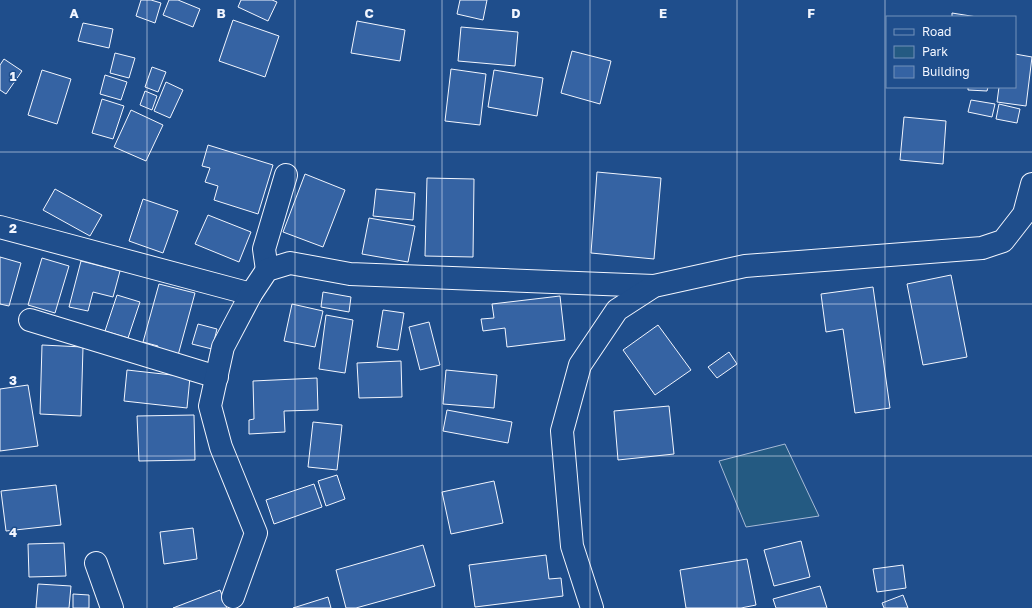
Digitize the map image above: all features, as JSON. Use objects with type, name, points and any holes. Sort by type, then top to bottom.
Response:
[{"type":"street","points":[[267,270],[264,249],[286,175]]},
{"type":"street","points":[[233,597],[256,533],[221,447],[210,406],[223,347],[251,294],[267,270],[290,263],[350,274],[654,286],[745,266],[982,248],[1003,241],[1024,214],[1032,184]]},
{"type":"street","points":[[0,227],[251,294]]},
{"type":"street","points":[[592,608],[572,546],[562,431],[580,365],[617,310],[654,286]]},
{"type":"street","points":[[30,320],[217,377]]},
{"type":"street","points":[[96,563],[112,608]]},
{"type":"green space","points":[[785,444],[819,516],[746,527],[719,461]]},
{"type":"building","points":[[141,0],[151,0],[161,3],[155,23],[136,16]]},
{"type":"building","points":[[169,0],[178,0],[200,9],[193,27],[163,15]]},
{"type":"building","points":[[241,0],[272,0],[277,2],[268,21],[238,7]]},
{"type":"building","points":[[460,0],[487,0],[483,20],[457,14]]},
{"type":"building","points":[[952,13],[971,16],[952,16]]},
{"type":"building","points":[[233,20],[279,36],[265,77],[219,61]]},
{"type":"building","points":[[357,21],[405,30],[400,61],[351,53]]},
{"type":"building","points":[[83,23],[113,29],[109,48],[78,41]]},
{"type":"building","points":[[461,27],[518,32],[515,66],[458,61]]},
{"type":"building","points":[[572,51],[611,61],[600,104],[561,93]]},
{"type":"building","points":[[115,53],[135,58],[129,78],[110,73]]},
{"type":"building","points":[[1016,54],[1032,57],[1026,106],[997,102],[999,88],[1016,88]]},
{"type":"building","points":[[4,59],[22,71],[6,94],[0,90],[0,65]]},
{"type":"building","points":[[152,67],[166,72],[158,92],[145,87]]},
{"type":"building","points":[[451,69],[486,74],[480,125],[445,121]]},
{"type":"building","points":[[42,70],[71,79],[57,124],[28,115]]},
{"type":"building","points":[[494,70],[543,78],[537,116],[488,107]]},
{"type":"building","points":[[105,75],[127,82],[121,100],[100,94]]},
{"type":"building","points":[[166,82],[183,90],[170,118],[154,111]]},
{"type":"building","points":[[968,88],[988,88],[987,91],[968,90]]},
{"type":"building","points":[[145,91],[157,96],[152,110],[140,105]]},
{"type":"building","points":[[102,99],[124,106],[113,139],[92,133]]},
{"type":"building","points":[[971,100],[995,104],[992,117],[968,112]]},
{"type":"building","points":[[999,104],[1020,109],[1017,123],[996,119]]},
{"type":"building","points":[[131,110],[163,125],[146,161],[114,147]]},
{"type":"building","points":[[904,117],[946,121],[943,164],[900,160]]},
{"type":"building","points":[[208,145],[273,165],[258,214],[214,200],[218,186],[205,182],[210,168],[202,166]]},
{"type":"building","points":[[597,172],[661,178],[654,259],[591,253]]},
{"type":"building","points":[[305,174],[345,190],[323,247],[283,232]]},
{"type":"building","points":[[427,178],[474,179],[473,257],[425,256]]},
{"type":"building","points":[[55,189],[102,215],[90,236],[43,210]]},
{"type":"building","points":[[376,189],[415,193],[413,220],[373,216]]},
{"type":"building","points":[[143,199],[178,211],[163,253],[129,241]]},
{"type":"building","points":[[208,215],[251,232],[239,262],[195,244]]},
{"type":"building","points":[[369,218],[415,226],[408,262],[362,254]]},
{"type":"building","points":[[0,257],[21,263],[9,306],[0,304]]},
{"type":"building","points":[[42,258],[69,266],[55,313],[28,305]]},
{"type":"building","points":[[81,261],[120,271],[113,297],[93,292],[88,311],[69,307]]},
{"type":"building","points":[[951,275],[967,357],[923,365],[907,284]]},
{"type":"building","points":[[159,284],[195,293],[177,359],[156,353],[158,346],[143,342]]},
{"type":"building","points":[[873,287],[890,408],[855,413],[843,329],[826,332],[821,294]]},
{"type":"building","points":[[323,292],[351,297],[349,312],[321,307]]},
{"type":"building","points":[[117,295],[140,302],[128,338],[105,331]]},
{"type":"building","points":[[560,296],[565,340],[507,347],[505,328],[483,331],[481,319],[494,318],[492,304]]},
{"type":"building","points":[[292,304],[323,311],[315,347],[284,341]]},
{"type":"building","points":[[383,310],[404,313],[398,350],[377,347]]},
{"type":"building","points":[[326,315],[353,320],[345,373],[319,369]]},
{"type":"building","points":[[429,322],[440,365],[420,370],[409,327]]},
{"type":"building","points":[[198,324],[217,329],[212,349],[192,344]]},
{"type":"building","points":[[658,325],[691,370],[655,395],[623,350]]},
{"type":"building","points":[[42,345],[83,347],[81,416],[40,414]]},
{"type":"building","points":[[729,352],[737,364],[717,378],[708,367]]},
{"type":"building","points":[[401,361],[402,397],[359,398],[357,363]]},
{"type":"building","points":[[127,370],[190,377],[187,408],[124,401]]},
{"type":"building","points":[[446,370],[497,375],[494,408],[443,404]]},
{"type":"building","points":[[317,378],[318,410],[284,411],[285,432],[249,434],[249,420],[254,419],[253,381]]},
{"type":"building","points":[[28,385],[38,446],[0,451],[0,389]]},
{"type":"building","points":[[669,406],[674,454],[618,460],[614,411]]},
{"type":"building","points":[[447,410],[512,422],[508,443],[443,431]]},
{"type":"building","points":[[194,415],[195,460],[139,461],[137,416]]},
{"type":"building","points":[[313,422],[342,425],[337,470],[308,467]]},
{"type":"building","points":[[337,475],[345,499],[326,506],[318,481]]},
{"type":"building","points":[[494,481],[503,523],[451,534],[442,492]]},
{"type":"building","points":[[314,484],[322,507],[274,524],[266,500]]},
{"type":"building","points":[[56,485],[61,525],[6,531],[1,491]]},
{"type":"building","points":[[193,528],[197,559],[164,564],[160,532]]},
{"type":"building","points":[[801,541],[810,577],[774,586],[764,550]]},
{"type":"building","points":[[64,543],[66,576],[29,577],[28,544]]},
{"type":"building","points":[[423,545],[435,586],[356,608],[346,608],[336,570]]},
{"type":"building","points":[[546,555],[549,579],[561,578],[563,596],[475,607],[469,565]]},
{"type":"building","points":[[747,559],[756,605],[741,608],[686,608],[680,570]]},
{"type":"building","points":[[903,565],[906,588],[877,592],[873,569]]},
{"type":"building","points":[[38,584],[71,586],[69,608],[36,608]]},
{"type":"building","points":[[820,586],[827,608],[776,608],[773,599]]},
{"type":"building","points":[[220,590],[227,608],[173,608]]},
{"type":"building","points":[[73,594],[89,595],[89,608],[73,608]]},
{"type":"building","points":[[903,595],[908,608],[884,608],[882,603]]},
{"type":"building","points":[[328,597],[331,608],[293,608]]}]
